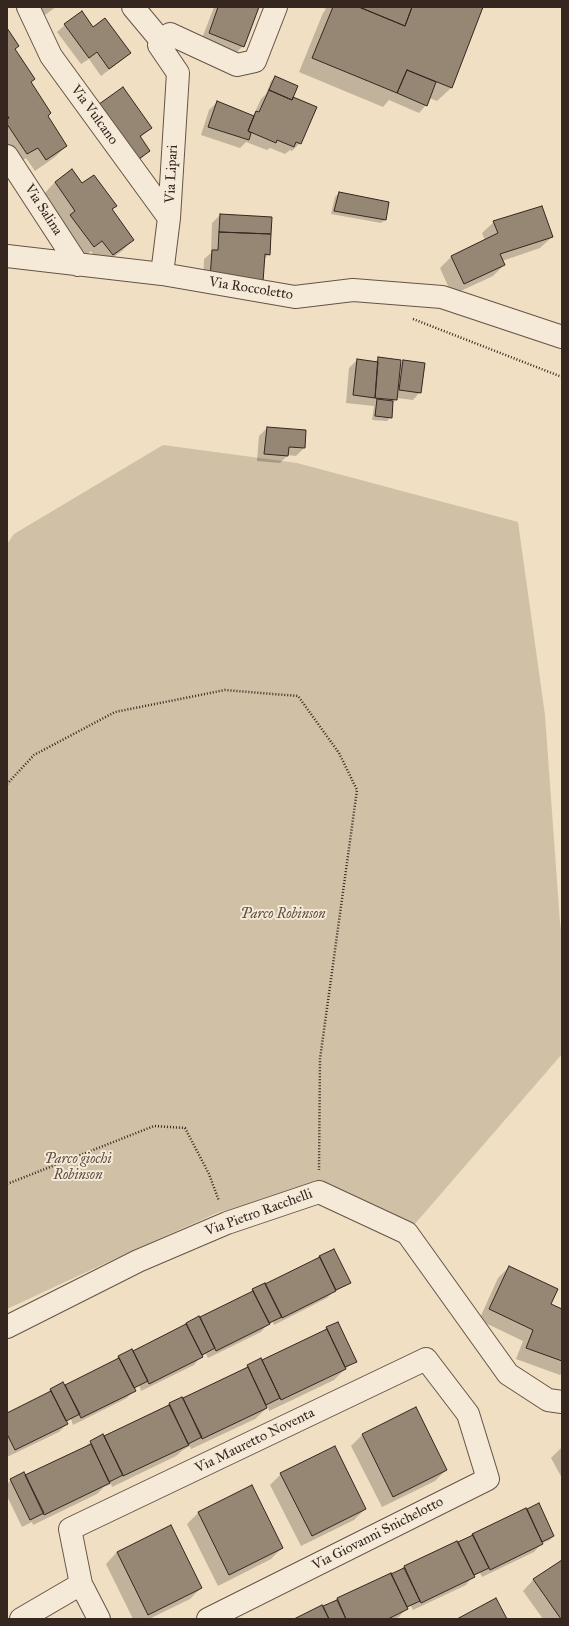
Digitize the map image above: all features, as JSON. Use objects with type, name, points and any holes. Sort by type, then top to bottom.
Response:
[{"type":"street","name":"Via Vulcano","points":[[28,7],[51,56],[169,218]]},
{"type":"street","points":[[133,7],[164,43],[167,36],[170,34],[237,65],[256,61],[276,7]]},
{"type":"street","name":"Via Lipari","points":[[162,274],[169,218],[178,73],[159,45],[164,43]]},
{"type":"street","name":"Via Salina","points":[[7,156],[78,265]]},
{"type":"street","name":"Via Roccoletto","points":[[7,256],[162,274],[295,297],[353,290],[442,297],[562,337]]},
{"type":"street","name":"Via Pietro Racchelli","points":[[7,1327],[138,1261],[227,1223],[319,1192],[408,1233],[508,1374],[548,1400],[562,1402]]},
{"type":"street","name":"Via Mauretto Noventa","points":[[81,1584],[70,1529],[426,1359],[468,1414]]},
{"type":"street","name":"Via Giovanni Snichelotto","points":[[208,1619],[488,1479],[468,1414]]},
{"type":"street","points":[[21,1619],[81,1584],[99,1619]]},
{"type":"path","points":[[410,318],[562,377]]},
{"type":"path","points":[[7,784],[34,755],[115,712],[225,690],[298,696],[339,753],[357,790],[320,1059],[319,1192]]},
{"type":"path","points":[[7,1184],[154,1126],[185,1128],[209,1174],[227,1223]]},
{"type":"green space","name":"Parco Robinson","points":[[163,445],[297,463],[518,522],[545,715],[562,935],[562,1054],[407,1233],[319,1192],[219,1212],[7,1309],[7,544],[14,534]]},
{"type":"building","points":[[218,7],[259,7],[244,47],[209,33]]},
{"type":"building","points":[[333,7],[359,7],[405,26],[412,7],[483,7],[452,88],[407,70],[397,93],[312,58]]},
{"type":"building","points":[[359,7],[412,7],[405,26]]},
{"type":"building","points":[[82,11],[93,27],[105,18],[131,53],[109,69],[97,52],[89,58],[64,24]]},
{"type":"building","points":[[7,28],[19,46],[15,49],[35,79],[31,82],[51,113],[48,116],[67,146],[46,160],[38,148],[27,154],[7,124],[7,119],[9,118],[7,115]]},
{"type":"building","points":[[407,70],[436,82],[427,106],[397,93]]},
{"type":"building","points":[[275,76],[298,86],[292,100],[269,90]]},
{"type":"building","points":[[123,87],[152,128],[140,136],[150,151],[136,161],[95,107]]},
{"type":"building","points":[[269,90],[292,100],[293,97],[317,107],[301,144],[296,142],[294,147],[277,140],[276,143],[248,131],[256,111],[259,112]]},
{"type":"building","points":[[217,101],[254,116],[248,131],[251,133],[249,140],[208,127]]},
{"type":"building","points":[[72,169],[82,183],[94,175],[117,206],[112,209],[134,240],[113,255],[102,241],[94,247],[70,215],[75,211],[55,182]]},
{"type":"building","points":[[339,192],[389,202],[386,220],[334,211]]},
{"type":"building","points":[[542,206],[553,237],[500,254],[505,265],[464,284],[451,256],[498,233],[493,221]]},
{"type":"building","points":[[220,214],[272,217],[271,234],[219,232]]},
{"type":"building","points":[[219,232],[271,234],[270,255],[265,254],[263,282],[210,279],[212,250],[218,250]]},
{"type":"building","points":[[378,357],[401,360],[397,400],[375,398]]},
{"type":"building","points":[[357,359],[378,362],[375,398],[353,395]]},
{"type":"building","points":[[403,360],[425,363],[421,393],[399,390]]},
{"type":"building","points":[[377,399],[393,401],[392,418],[375,416]]},
{"type":"building","points":[[267,427],[306,430],[305,448],[289,447],[288,456],[264,454]]},
{"type":"building","points":[[334,1249],[351,1283],[336,1290],[319,1256]]},
{"type":"building","points":[[320,1257],[336,1291],[282,1318],[265,1284]]},
{"type":"building","points":[[509,1266],[558,1289],[551,1304],[562,1309],[562,1361],[526,1348],[533,1330],[489,1309]]},
{"type":"building","points":[[265,1283],[282,1317],[269,1323],[252,1289]]},
{"type":"building","points":[[253,1291],[270,1324],[216,1351],[200,1317]]},
{"type":"building","points":[[199,1316],[215,1348],[202,1355],[186,1323]]},
{"type":"building","points":[[338,1322],[357,1362],[345,1367],[326,1327]]},
{"type":"building","points":[[186,1324],[203,1357],[149,1384],[133,1351]]},
{"type":"building","points":[[327,1329],[346,1369],[281,1400],[262,1360]]},
{"type":"building","points":[[132,1349],[148,1381],[134,1388],[118,1356]]},
{"type":"building","points":[[119,1358],[136,1391],[81,1418],[65,1385]]},
{"type":"building","points":[[261,1358],[280,1398],[266,1405],[247,1365]]},
{"type":"building","points":[[248,1367],[267,1408],[202,1439],[183,1398]]},
{"type":"building","points":[[63,1382],[80,1414],[66,1421],[50,1389]]},
{"type":"building","points":[[51,1391],[68,1424],[15,1450],[7,1434],[7,1413]]},
{"type":"building","points":[[182,1397],[202,1437],[188,1444],[169,1403]]},
{"type":"building","points":[[169,1405],[189,1445],[123,1476],[104,1436]]},
{"type":"building","points":[[416,1407],[447,1470],[393,1497],[362,1434]]},
{"type":"building","points":[[103,1434],[123,1475],[109,1482],[90,1441]]},
{"type":"building","points":[[91,1444],[110,1483],[44,1515],[25,1475]]},
{"type":"building","points":[[335,1446],[366,1509],[312,1536],[280,1473]]},
{"type":"building","points":[[24,1472],[44,1513],[30,1520],[10,1479]]},
{"type":"building","points":[[252,1485],[283,1548],[229,1575],[198,1512]]},
{"type":"building","points":[[539,1503],[554,1536],[542,1542],[527,1509]]},
{"type":"building","points":[[526,1508],[543,1544],[490,1570],[472,1534]]},
{"type":"building","points":[[171,1525],[202,1588],[148,1615],[117,1552]]},
{"type":"building","points":[[473,1535],[489,1568],[474,1575],[458,1542]]},
{"type":"building","points":[[457,1541],[475,1577],[421,1603],[404,1566]]},
{"type":"building","points":[[562,1560],[562,1619],[561,1619],[533,1579]]},
{"type":"building","points":[[404,1568],[420,1601],[407,1607],[391,1574]]},
{"type":"building","points":[[391,1573],[408,1609],[388,1619],[346,1619],[337,1598]]},
{"type":"building","points":[[496,1598],[507,1619],[457,1619]]},
{"type":"building","points":[[337,1600],[346,1619],[329,1619],[323,1606]]},
{"type":"building","points":[[322,1605],[329,1619],[294,1619]]},
{"type":"park label","name":"Parco giochi Robinson","points":[[78,1168]]}]
